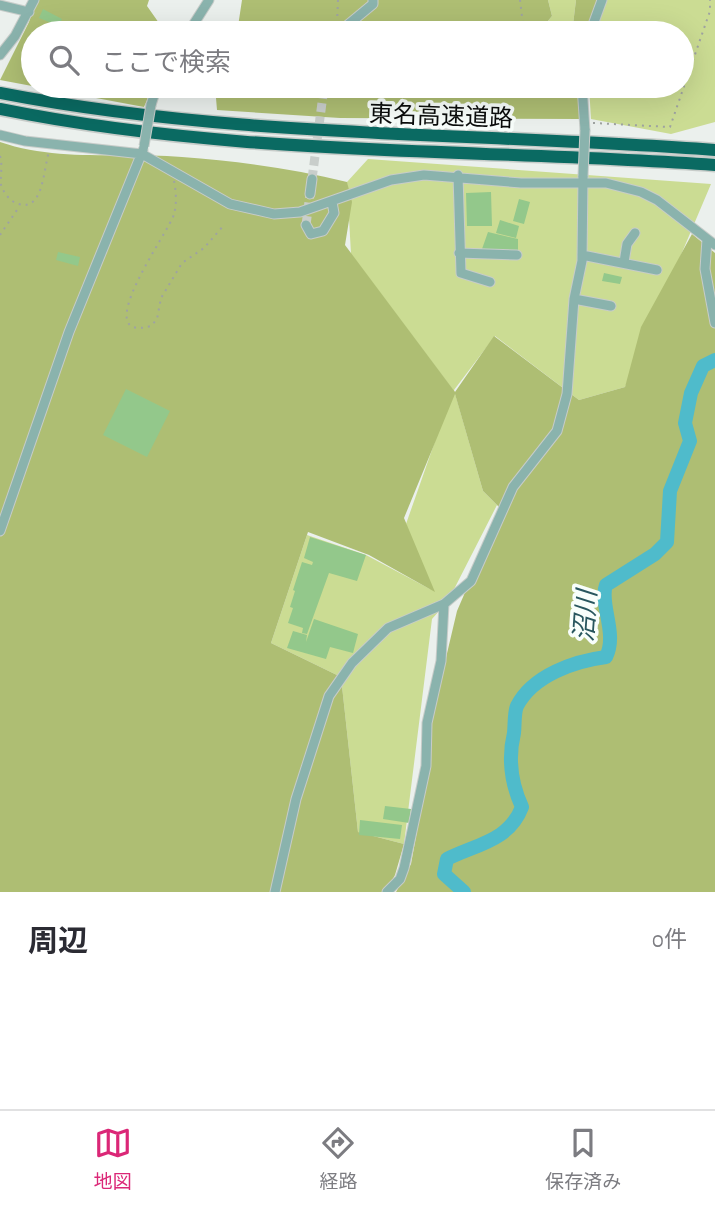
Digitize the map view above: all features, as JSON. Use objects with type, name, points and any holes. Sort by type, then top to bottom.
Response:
[{"type":"highway","name":"東名高速道路","points":[[0,93],[21,97]]},
{"type":"highway","name":"東名高速道路","points":[[28,98],[100,111],[248,127],[715,150]]},
{"type":"highway","name":"東名高速道路","points":[[0,109],[98,127],[219,140],[382,151],[715,165]]},
{"type":"street","points":[[23,21],[34,0]]},
{"type":"street","points":[[196,21],[209,0]]},
{"type":"street","points":[[352,21],[373,4],[373,0]]},
{"type":"street","points":[[594,21],[602,0]]},
{"type":"street","points":[[0,5],[29,12]]},
{"type":"street","points":[[0,55],[21,24]]},
{"type":"street","points":[[0,531],[69,332],[143,150],[153,98]]},
{"type":"street","points":[[275,892],[296,799],[319,735],[329,696],[352,663],[388,628],[444,604],[471,581],[513,487],[557,431],[567,394],[574,299],[582,255],[585,126],[583,98]]},
{"type":"street","points":[[0,135],[51,144],[143,150],[171,170],[244,210],[287,214],[408,177],[457,175],[521,183],[583,179],[615,184],[641,191],[657,200],[711,242],[705,269],[715,323]]},
{"type":"street","points":[[457,175],[461,273],[490,282]]},
{"type":"street","points":[[310,194],[312,179]]},
{"type":"street","points":[[306,225],[311,234],[323,231],[334,213],[332,202]]},
{"type":"street","points":[[624,262],[627,244],[635,233]]},
{"type":"street","points":[[459,253],[517,256]]},
{"type":"street","points":[[582,255],[657,270]]},
{"type":"street","points":[[574,299],[611,306]]},
{"type":"street","points":[[387,892],[400,879],[404,868],[426,766],[427,723],[441,661],[444,604]]},
{"type":"path","points":[[337,21],[338,0]]},
{"type":"path","points":[[520,0],[523,21]]},
{"type":"path","points":[[694,57],[710,11],[710,0]]},
{"type":"path","points":[[585,126],[670,127],[680,98]]},
{"type":"path","points":[[0,156],[1,185],[9,200],[21,206],[30,204],[41,192],[44,165],[51,144]]},
{"type":"path","points":[[171,170],[175,186],[175,213],[127,301],[125,315],[131,324],[142,329],[151,326],[157,319],[161,298],[182,263],[204,248],[224,225]]},
{"type":"path","points":[[0,235],[21,206]]},
{"type":"green space","points":[[36,0],[149,0],[147,6],[158,21],[29,21]]},
{"type":"green space","points":[[242,0],[548,0],[552,16],[548,21],[239,21]]},
{"type":"green space","points":[[548,0],[576,0],[573,21],[548,21],[552,16]]},
{"type":"green space","points":[[576,0],[603,0],[598,21],[573,21]]},
{"type":"green space","points":[[602,0],[715,0],[715,122],[671,134],[591,119],[590,98],[694,98],[694,21],[594,21]]},
{"type":"green space","points":[[21,38],[21,84],[0,80]]},
{"type":"green space","points":[[96,98],[148,98],[144,107]]},
{"type":"green space","points":[[216,98],[584,98],[581,119],[340,118],[217,110]]},
{"type":"green space","points":[[0,142],[67,154],[224,161],[286,169],[347,182],[352,202],[345,245],[455,392],[494,336],[579,400],[625,387],[641,327],[692,234],[715,253],[715,892],[396,892],[411,864],[429,764],[432,717],[457,611],[501,509],[483,491],[455,394],[404,518],[435,592],[369,555],[308,532],[271,643],[341,677],[358,832],[404,844],[395,875],[386,892],[0,892]]},
{"type":"green space","points":[[368,159],[711,184],[625,387],[579,400],[495,336],[454,390],[483,491],[497,505],[448,601],[432,619],[404,844],[358,832],[341,677],[271,643],[307,535],[366,555],[430,589],[406,524],[453,390],[351,254],[347,182]]},
{"type":"building","points":[[43,9],[62,19],[46,21],[39,18]]},
{"type":"building","points":[[491,192],[492,226],[467,226],[466,193]]},
{"type":"building","points":[[519,199],[530,202],[524,224],[513,221]]},
{"type":"building","points":[[500,220],[519,226],[516,238],[496,233]]},
{"type":"building","points":[[488,232],[518,239],[518,252],[482,249]]},
{"type":"building","points":[[58,252],[80,257],[78,266],[56,260]]},
{"type":"building","points":[[604,273],[622,277],[620,284],[602,281]]},
{"type":"building","points":[[126,389],[170,411],[147,457],[103,435]]},
{"type":"building","points":[[310,537],[366,555],[357,581],[329,573],[307,634],[302,633],[303,628],[288,623],[293,608],[290,607],[295,591],[293,590],[302,562],[312,565],[313,562],[304,558]]},
{"type":"building","points":[[314,619],[358,634],[353,653],[330,647],[326,659],[287,648],[293,631],[307,635],[306,642]]},
{"type":"building","points":[[385,806],[411,809],[409,823],[383,819]]},
{"type":"building","points":[[360,820],[402,825],[400,839],[359,835]]},
{"type":"waterway","name":"沼川","points":[[464,892],[444,874],[447,859],[500,834],[509,827],[522,807],[515,789],[511,761],[517,706],[533,686],[556,671],[606,657],[610,639],[604,592],[606,585],[655,554],[667,542],[670,491],[690,441],[685,423],[691,393],[703,366],[715,360]]},
{"type":"tunnel","points":[[312,179],[323,98]]},
{"type":"tunnel","points":[[306,225],[310,194]]}]
